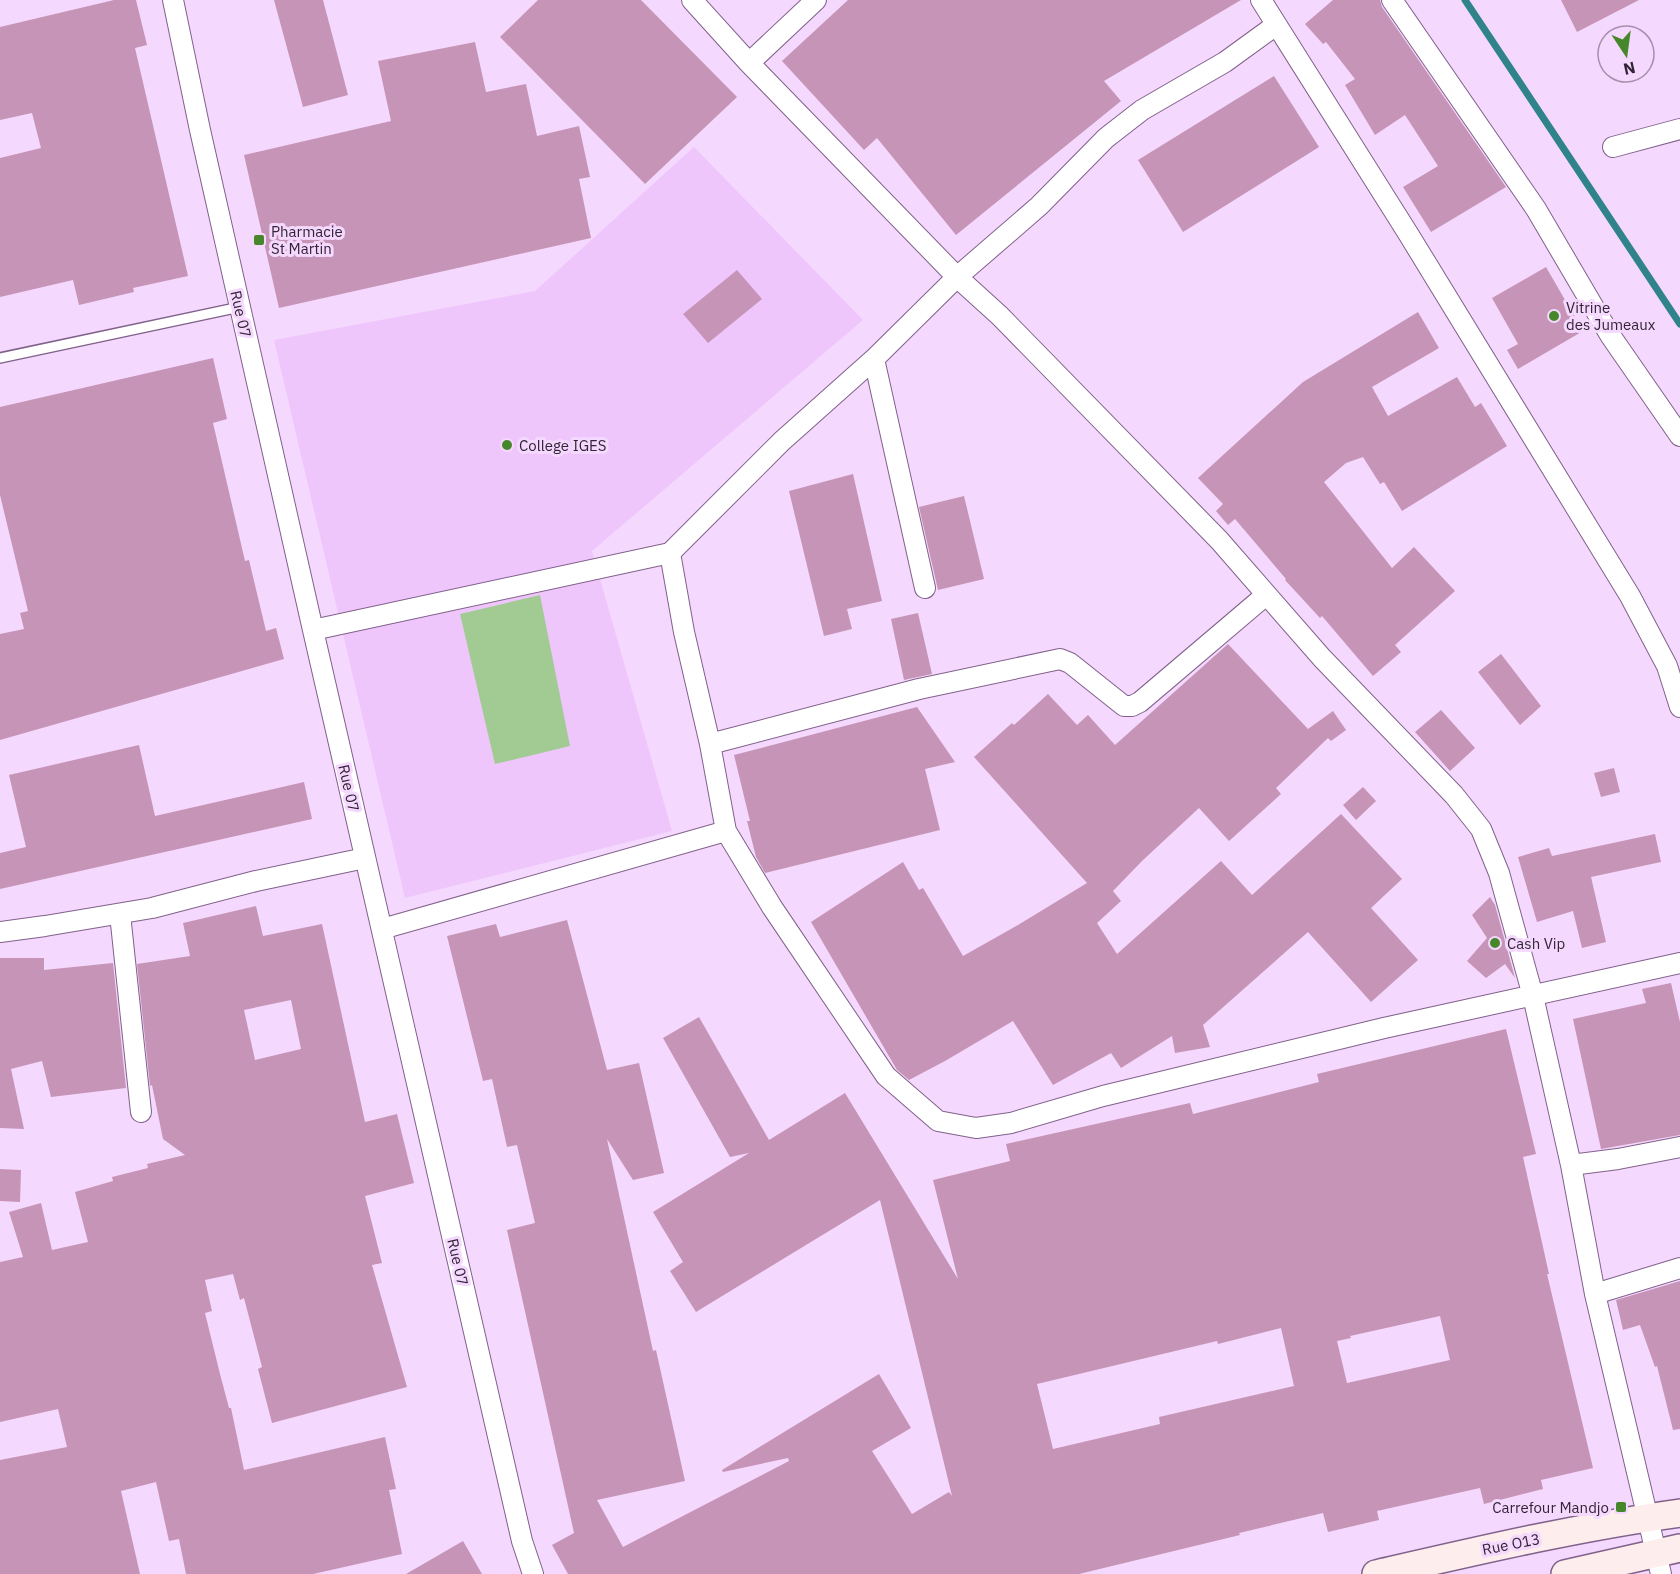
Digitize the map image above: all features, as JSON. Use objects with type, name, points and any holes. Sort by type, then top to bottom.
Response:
[{"type":"main road","name":"Rue O13","points":[[1376,1574],[1461,1554],[1680,1513]]},
{"type":"main road","points":[[1565,1574],[1666,1558]]},
{"type":"street","name":"Rue 07","points":[[173,0],[364,858],[522,1541],[533,1574]]},
{"type":"street","points":[[692,0],[749,63],[957,277],[1000,316],[1219,540],[1322,658],[1454,795],[1481,829],[1499,873],[1533,996],[1571,1165],[1595,1294],[1647,1518],[1666,1558]]},
{"type":"street","points":[[749,63],[816,0]]},
{"type":"street","points":[[1261,0],[1409,235],[1630,596],[1667,666],[1680,707]]},
{"type":"street","points":[[1392,0],[1536,209],[1610,335],[1680,436]]},
{"type":"street","points":[[313,630],[670,553],[782,441],[874,359],[957,277],[1039,206],[1106,138],[1142,110],[1225,62],[1276,25]]},
{"type":"street","points":[[1613,147],[1680,129]]},
{"type":"street","points":[[874,359],[925,588]]},
{"type":"street","points":[[670,553],[684,632],[710,744],[726,831],[772,907],[886,1076],[938,1121],[976,1128],[1011,1123],[1103,1096],[1405,1023],[1680,963]]},
{"type":"street","points":[[710,744],[919,689],[1060,659],[1070,663],[1124,706],[1132,706],[1140,702],[1266,595]]},
{"type":"street","points":[[382,929],[726,831]]},
{"type":"street","points":[[0,932],[45,927],[152,908],[256,881],[364,858]]},
{"type":"street","points":[[120,914],[141,1112]]},
{"type":"street","points":[[1571,1165],[1680,1147]]},
{"type":"street","points":[[1595,1294],[1680,1268]]},
{"type":"lane","points":[[0,358],[240,307]]},
{"type":"shaded area","name":"College IGES","points":[[694,147],[863,320],[592,551],[672,831],[405,898],[274,340],[535,291]]},
{"type":"green space","points":[[540,595],[570,746],[495,764],[460,614]]},
{"type":"building","points":[[114,0],[136,0],[147,45],[135,48],[188,276],[133,288],[134,292],[79,305],[73,280],[0,297],[0,158],[41,148],[32,113],[0,120],[0,27]]},
{"type":"building","points":[[274,0],[323,0],[348,95],[303,107]]},
{"type":"building","points":[[538,0],[641,0],[737,97],[645,184],[500,37]]},
{"type":"building","points":[[848,0],[1241,0],[1104,81],[1121,101],[956,235],[877,138],[864,150],[782,61]]},
{"type":"building","points":[[1333,0],[1380,0],[1382,7],[1506,187],[1431,232],[1403,187],[1438,166],[1405,115],[1375,135],[1345,85],[1355,79],[1326,42],[1323,44],[1305,24]]},
{"type":"building","points":[[1561,0],[1639,0],[1577,32]]},
{"type":"building","points":[[475,42],[486,92],[526,84],[537,136],[579,126],[590,177],[579,179],[591,238],[279,308],[244,155],[391,121],[378,61]]},
{"type":"building","points":[[1274,76],[1319,147],[1183,232],[1138,160]]},
{"type":"building","points":[[1546,267],[1583,331],[1518,369],[1507,350],[1518,344],[1492,298]]},
{"type":"building","points":[[737,270],[762,299],[708,343],[683,314]]},
{"type":"building","points":[[1418,312],[1439,348],[1372,387],[1388,416],[1457,377],[1475,407],[1481,403],[1507,446],[1402,511],[1384,482],[1380,484],[1363,457],[1346,463],[1324,482],[1392,568],[1414,547],[1455,591],[1395,645],[1401,652],[1373,676],[1322,616],[1320,618],[1285,580],[1235,519],[1228,525],[1216,511],[1223,504],[1198,478],[1303,382]]},
{"type":"building","points":[[213,358],[227,419],[213,423],[245,561],[249,560],[266,631],[276,628],[284,659],[0,740],[0,634],[24,629],[20,613],[28,611],[0,495],[0,407]]},
{"type":"building","points":[[853,474],[882,601],[847,609],[852,629],[824,636],[789,491]]},
{"type":"building","points":[[964,496],[984,579],[938,590],[919,507]]},
{"type":"building","points":[[918,613],[932,674],[904,680],[891,619]]},
{"type":"building","points":[[1228,644],[1308,729],[1333,711],[1346,730],[1331,741],[1328,738],[1276,788],[1281,794],[1229,841],[1199,808],[1113,891],[1121,901],[1097,923],[1117,954],[1221,861],[1252,895],[1341,814],[1402,879],[1371,908],[1418,960],[1371,1002],[1308,932],[1203,1025],[1210,1047],[1175,1053],[1172,1036],[1121,1068],[1111,1053],[1053,1085],[1013,1021],[909,1080],[897,1070],[811,922],[903,862],[919,890],[923,888],[963,956],[1087,883],[974,757],[1048,694],[1077,725],[1088,715],[1115,745]]},
{"type":"building","points":[[1501,654],[1541,706],[1520,725],[1478,672]]},
{"type":"building","points":[[917,707],[955,762],[925,769],[940,830],[765,873],[756,857],[734,755]]},
{"type":"building","points":[[1441,710],[1475,748],[1450,771],[1415,732]]},
{"type":"building","points":[[139,745],[155,816],[304,782],[312,819],[0,889],[0,853],[26,847],[9,775]]},
{"type":"building","points":[[1614,768],[1620,792],[1601,797],[1594,773]]},
{"type":"building","points":[[1363,787],[1376,801],[1356,820],[1343,805]]},
{"type":"building","points":[[1655,834],[1661,862],[1591,877],[1606,942],[1582,948],[1573,911],[1537,922],[1518,857],[1549,848],[1552,856]]},
{"type":"building","points":[[1490,897],[1495,905],[1515,978],[1505,964],[1486,978],[1467,961],[1487,938],[1472,915]]},
{"type":"building","points":[[256,906],[263,936],[322,924],[365,1122],[397,1114],[414,1183],[365,1196],[382,1263],[372,1265],[407,1387],[272,1423],[258,1369],[262,1367],[244,1298],[240,1300],[233,1274],[205,1280],[212,1311],[205,1313],[229,1408],[231,1408],[244,1470],[385,1437],[396,1489],[389,1490],[402,1554],[313,1574],[186,1574],[179,1539],[169,1541],[156,1482],[121,1491],[140,1574],[0,1574],[0,1460],[67,1447],[58,1409],[0,1422],[0,1262],[23,1257],[9,1212],[41,1203],[52,1250],[88,1242],[75,1192],[113,1181],[112,1177],[148,1168],[147,1164],[185,1155],[163,1139],[152,1085],[150,1086],[137,964],[190,956],[183,923]],"holes":[[[291,1000],[301,1049],[255,1060],[244,1010]]]},
{"type":"building","points":[[567,920],[607,1070],[639,1063],[664,1173],[633,1180],[607,1139],[653,1351],[656,1350],[685,1481],[597,1500],[623,1547],[789,1461],[788,1458],[723,1472],[722,1470],[879,1374],[911,1428],[872,1451],[912,1514],[949,1492],[952,1496],[880,1200],[696,1312],[670,1271],[683,1262],[653,1212],[749,1153],[730,1157],[663,1038],[699,1017],[769,1140],[845,1093],[958,1279],[933,1180],[1010,1161],[1006,1144],[1190,1103],[1193,1114],[1319,1082],[1317,1074],[1506,1029],[1536,1154],[1523,1157],[1549,1274],[1547,1274],[1593,1468],[1541,1480],[1543,1489],[1484,1504],[1480,1488],[1377,1511],[1379,1520],[1328,1532],[1323,1513],[1079,1574],[568,1574],[552,1545],[574,1533],[507,1230],[535,1223],[517,1145],[507,1147],[492,1079],[483,1081],[447,936],[496,924],[500,937]],"holes":[[[1440,1316],[1450,1360],[1347,1383],[1337,1341]],[[1281,1328],[1294,1386],[1159,1417],[1160,1424],[1053,1449],[1037,1384]]]},
{"type":"building","points":[[0,958],[44,958],[44,970],[113,963],[126,1088],[51,1097],[42,1061],[11,1069],[24,1129],[0,1128]]},
{"type":"building","points":[[1671,983],[1680,1022],[1680,1135],[1601,1149],[1573,1019],[1646,1003],[1642,989]]},
{"type":"building","points":[[0,1169],[21,1170],[20,1202],[0,1201]]},
{"type":"building","points":[[1680,1281],[1680,1429],[1673,1430],[1657,1366],[1655,1367],[1640,1325],[1623,1330],[1616,1300]]},
{"type":"building","points":[[463,1541],[482,1574],[406,1574]]},
{"type":"waterway","points":[[1465,0],[1680,324]]},
{"type":"place","name":"Pharmacie St Martin","points":[[259,240]]},
{"type":"place","name":"Vitrine des Jumeaux","points":[[1554,316]]},
{"type":"place","name":"College IGES","points":[[507,445]]},
{"type":"place","name":"Cash Vip","points":[[1495,943]]},
{"type":"place","name":"Carrefour Mandjo","points":[[1621,1507]]}]
